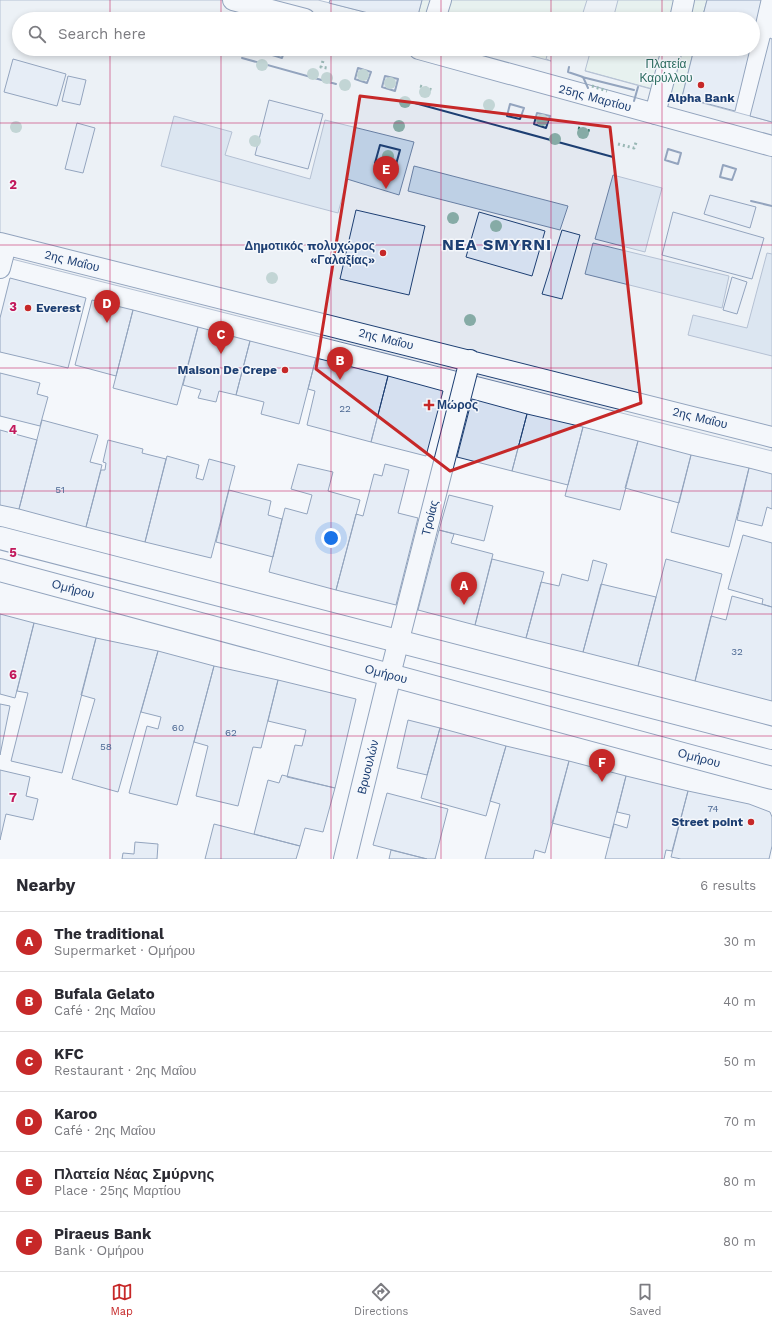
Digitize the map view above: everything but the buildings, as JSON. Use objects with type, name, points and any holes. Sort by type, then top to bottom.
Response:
[{"type":"street","points":[[233,0],[278,12]]},
{"type":"street","points":[[437,12],[441,0]]},
{"type":"street","points":[[681,12],[684,0]]},
{"type":"street","name":"25ης Μαρτίου","points":[[446,56],[772,146]]},
{"type":"street","points":[[655,114],[670,56]]},
{"type":"street","points":[[0,268],[3,244]]},
{"type":"street","name":"2ης Μαΐου","points":[[3,244],[772,436]]},
{"type":"street","name":"Τροίας","points":[[390,675],[470,360]]},
{"type":"street","points":[[0,538],[772,738]]},
{"type":"street","name":"Ομήρου","points":[[0,570],[772,778]]},
{"type":"street","name":"Βρυουλών","points":[[345,859],[390,675]]},
{"type":"highlighted area","points":[[360,96],[610,127],[641,403],[450,471],[316,369]]},
{"type":"green space","points":[[422,0],[707,0],[704,12],[419,12]]},
{"type":"green space","name":"Πλατεία Καρύλλου","points":[[531,56],[692,56],[682,97]]},
{"type":"shaded area","points":[[0,0],[318,0],[365,12],[12,12],[12,56],[532,56],[551,61],[546,59],[547,56],[589,56],[585,71],[772,122],[772,451],[0,256]]},
{"type":"shaded area","points":[[587,0],[618,0],[615,12],[583,12]]},
{"type":"water","points":[[174,116],[232,132],[225,155],[310,179],[325,120],[414,142],[399,195],[347,179],[338,213],[161,166]]},
{"type":"water","points":[[414,166],[568,206],[560,230],[408,191]]},
{"type":"water","points":[[613,175],[662,188],[645,252],[595,239]]},
{"type":"water","points":[[593,243],[729,276],[722,308],[585,274]]},
{"type":"water","points":[[767,253],[772,254],[772,356],[688,335],[693,315],[747,328]]},
{"type":"hedge","points":[[323,61],[321,67],[327,68]]},
{"type":"hedge","points":[[420,86],[432,90]]},
{"type":"hedge","points":[[592,86],[607,91]]},
{"type":"hedge","points":[[578,128],[590,131]]},
{"type":"hedge","points":[[618,144],[634,148],[637,140]]},
{"type":"wall","points":[[276,56],[282,58],[283,56]]},
{"type":"wall","points":[[242,58],[336,84]]},
{"type":"wall","points":[[569,67],[568,72],[583,77],[588,88]]},
{"type":"wall","points":[[358,68],[371,72],[367,83],[355,79],[358,68]]},
{"type":"wall","points":[[385,76],[398,79],[395,91],[382,87],[385,76]]},
{"type":"wall","points":[[582,77],[634,90]]},
{"type":"wall","points":[[634,101],[638,87]]},
{"type":"wall","points":[[411,102],[613,157]]},
{"type":"wall","points":[[510,104],[524,108],[520,119],[507,116],[510,104]]},
{"type":"wall","points":[[537,113],[550,116],[546,128],[534,124],[537,113]]},
{"type":"wall","points":[[380,145],[400,150],[395,168],[375,163],[380,145]]},
{"type":"wall","points":[[668,149],[681,153],[678,164],[665,160],[668,149]]},
{"type":"wall","points":[[723,165],[736,169],[732,180],[720,177],[723,165]]},
{"type":"wall","points":[[751,201],[772,206]]},
{"type":"place","name":"Alpha Bank","points":[[701,85]]},
{"type":"place","name":"Πλατεία Νέας Σμύρνης","points":[[386,189]]},
{"type":"place","name":"Δημοτικός πολυχώρος «Γαλαξίας»","points":[[383,253]]},
{"type":"place","name":"Everest","points":[[28,308]]},
{"type":"place","name":"Karoo","points":[[107,323]]},
{"type":"place","name":"KFC","points":[[221,354]]},
{"type":"place","name":"Maison De Crepe","points":[[285,370]]},
{"type":"place","name":"Bufala Gelato","points":[[340,380]]},
{"type":"place","name":"Μώρος","points":[[429,405]]},
{"type":"place","name":"The traditional","points":[[464,605]]},
{"type":"place","name":"Piraeus Bank","points":[[602,782]]},
{"type":"place","name":"Street point","points":[[751,822]]},
{"type":"district","name":"NEA SMYRNI","points":[[497,244]]}]
